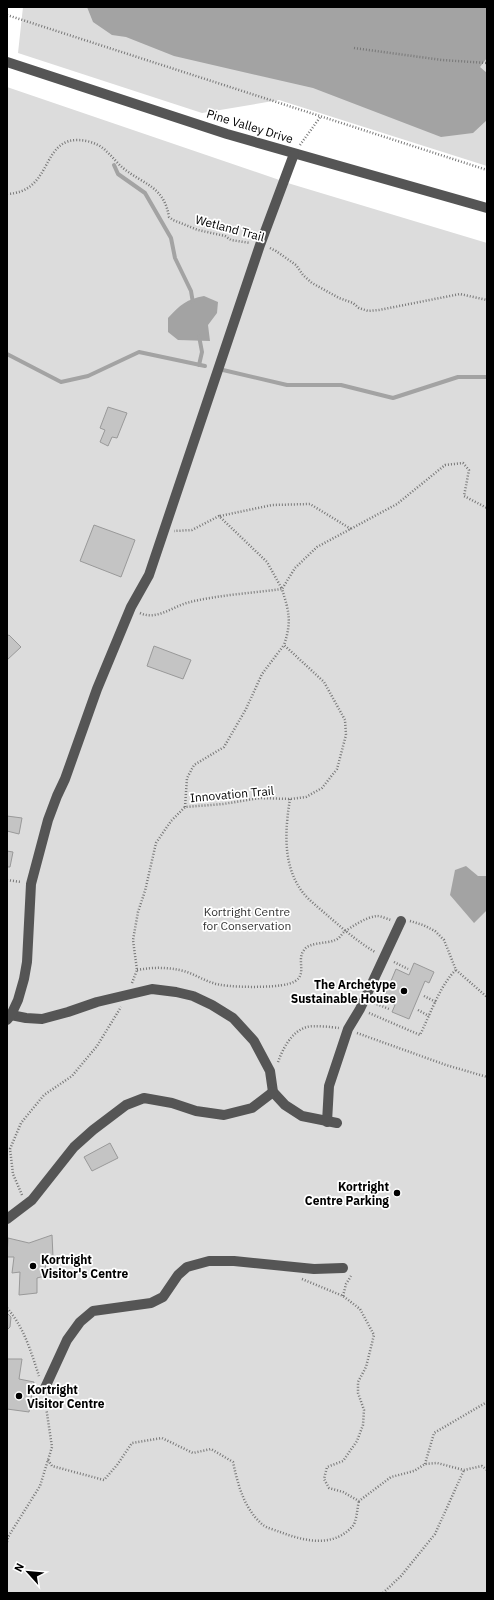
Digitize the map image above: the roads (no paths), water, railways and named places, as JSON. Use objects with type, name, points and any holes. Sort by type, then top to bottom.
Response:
[{"type":"street","name":"Pine Valley Drive","points":[[7,62],[227,134],[487,208]]},
{"type":"street","points":[[294,154],[260,245],[148,575],[131,607],[97,689],[65,779],[48,820],[31,884],[27,962],[24,979],[18,1000],[9,1018],[42,1019],[129,994],[152,989],[193,996],[212,1005],[233,1018],[254,1041],[270,1070],[273,1092],[285,1105],[302,1116],[332,1123],[329,1086],[348,1029],[360,1009],[401,921]]},
{"type":"street","points":[[7,1219],[32,1200],[74,1147],[93,1130],[126,1105],[144,1098],[172,1103],[196,1111],[224,1115],[252,1108],[273,1092]]},
{"type":"street","points":[[44,1390],[67,1340],[80,1322],[93,1311],[151,1303],[162,1297],[178,1275],[187,1266],[209,1261],[234,1261],[314,1269],[343,1268]]},
{"type":"waterway","points":[[114,165],[118,174],[145,193],[171,238],[175,258],[191,291],[193,303]]},
{"type":"waterway","points":[[199,336],[202,352],[199,365]]},
{"type":"waterway","points":[[7,354],[61,382],[88,376],[139,352],[205,366]]},
{"type":"waterway","points":[[223,370],[287,385],[341,385],[393,398],[458,377],[487,377]]},
{"type":"place","name":"The Archetype Sustainable House","points":[[404,991]]},
{"type":"place","name":"Kortright Centre Parking","points":[[397,1193]]},
{"type":"place","name":"Kortright Visitor's Centre","points":[[33,1266]]},
{"type":"place","name":"Kortright Visitor Centre","points":[[19,1396]]},
{"type":"park label","name":"Kortright Centre for Conservation","points":[[247,918]]}]
